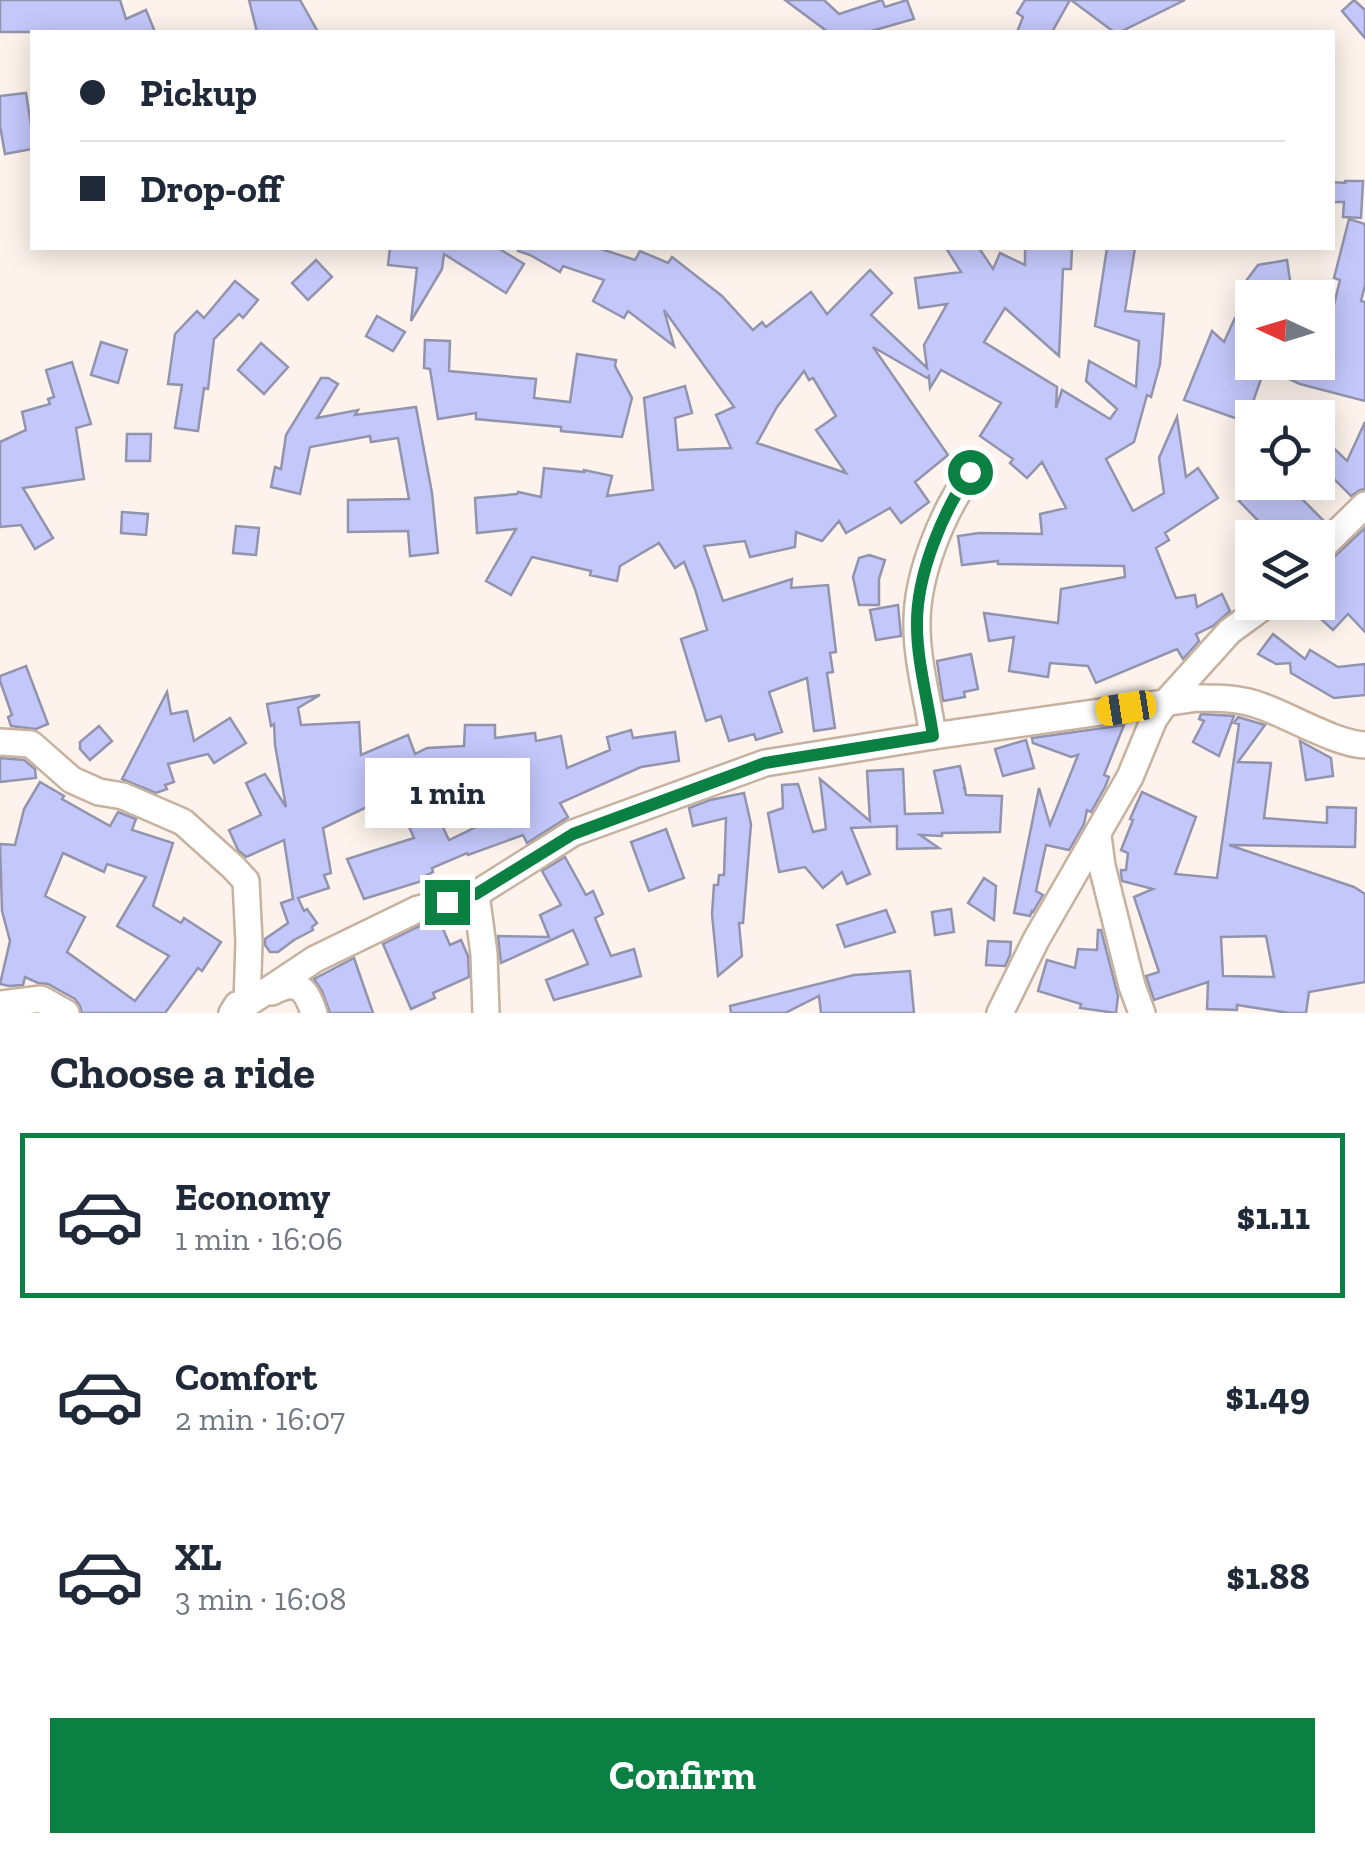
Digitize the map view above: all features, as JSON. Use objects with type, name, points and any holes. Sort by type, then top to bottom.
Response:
[{"type":"street","points":[[933,736],[916,631],[917,610],[942,517],[970,472]]},
{"type":"street","points":[[1335,534],[1365,505]]},
{"type":"street","points":[[1000,1013],[1036,940],[1130,777],[1154,718],[1230,632],[1246,620]]},
{"type":"street","points":[[238,1010],[315,959],[418,908],[476,894],[573,834],[765,763],[1198,698],[1233,698],[1261,706],[1365,746]]},
{"type":"street","points":[[0,742],[32,744],[72,780],[98,792],[123,796],[183,822],[246,881],[250,942],[238,1010]]},
{"type":"street","points":[[1098,836],[1102,866],[1142,1013]]},
{"type":"street","points":[[476,894],[486,1013]]},
{"type":"street","points":[[238,1010],[292,985],[307,993],[314,1013]]},
{"type":"street","points":[[0,1004],[41,999],[66,1013]]},
{"type":"building","points":[[0,0],[120,0],[126,19],[146,10],[154,30],[30,30],[0,32]]},
{"type":"building","points":[[249,0],[300,0],[317,30],[256,30]]},
{"type":"building","points":[[785,0],[824,0],[839,14],[882,0],[885,7],[907,0],[914,19],[875,30],[825,30]]},
{"type":"building","points":[[1025,0],[1070,0],[1053,30],[1018,30],[1023,17],[1017,13]]},
{"type":"building","points":[[1071,0],[1185,0],[1124,30],[1111,30]]},
{"type":"building","points":[[1354,0],[1365,10],[1365,38],[1342,11]]},
{"type":"building","points":[[26,93],[30,149],[5,154],[0,96]]},
{"type":"building","points":[[1363,181],[1361,218],[1343,217],[1344,202],[1335,202],[1335,182]]},
{"type":"building","points":[[1349,219],[1365,224],[1365,285],[1361,301],[1365,302],[1365,401],[1291,380],[1335,380],[1335,300],[1340,280],[1334,278]]},
{"type":"building","points":[[390,250],[501,250],[524,264],[506,293],[444,254],[442,269],[411,321],[417,268],[388,265]]},
{"type":"building","points":[[518,250],[604,250],[635,260],[640,251],[668,263],[672,257],[722,296],[753,330],[762,322],[766,327],[811,292],[827,314],[870,270],[892,293],[871,315],[927,368],[924,345],[947,304],[919,308],[915,278],[961,272],[947,250],[980,250],[993,269],[1000,253],[1025,265],[1025,250],[1072,250],[1071,269],[1063,269],[1059,356],[1005,308],[984,342],[1057,387],[1056,408],[1062,390],[1110,419],[1117,409],[1086,381],[1089,361],[1136,387],[1139,341],[1095,326],[1107,250],[1135,250],[1125,311],[1164,314],[1160,364],[1134,442],[1106,459],[1133,511],[1164,493],[1159,458],[1177,417],[1186,477],[1198,468],[1218,498],[1165,533],[1169,540],[1156,548],[1176,598],[1195,595],[1197,607],[1222,594],[1230,611],[1196,634],[1199,641],[1183,659],[1177,649],[1096,683],[1088,666],[1050,663],[1048,677],[1009,671],[1014,637],[989,641],[984,613],[1058,623],[1061,589],[1125,577],[1124,566],[998,561],[962,565],[958,536],[1042,534],[1040,514],[1066,508],[1042,462],[1027,478],[1010,463],[1013,459],[980,436],[1001,403],[941,370],[930,388],[929,376],[873,347],[948,455],[915,482],[929,502],[901,523],[890,508],[846,533],[839,521],[822,541],[796,532],[795,547],[750,557],[745,541],[704,546],[723,601],[792,579],[791,588],[828,585],[836,652],[830,653],[833,672],[827,673],[835,728],[814,731],[807,678],[769,692],[782,732],[756,740],[754,734],[729,741],[721,716],[706,721],[681,639],[707,630],[695,589],[684,562],[675,568],[659,543],[620,566],[617,581],[532,557],[511,595],[486,581],[516,529],[477,533],[475,498],[518,492],[541,497],[544,468],[612,476],[607,496],[653,490],[644,398],[685,386],[692,413],[675,418],[678,450],[731,448],[716,415],[734,407],[664,310],[674,346],[628,311],[624,318],[593,301],[604,280],[563,266],[560,272]],"holes":[[[804,371],[809,380],[813,378],[836,416],[816,430],[846,473],[757,443]]]},
{"type":"building","points":[[316,260],[332,277],[308,300],[292,283]]},
{"type":"building","points":[[1287,260],[1290,280],[1247,280],[1258,265]]},
{"type":"building","points":[[235,281],[258,300],[243,318],[239,314],[214,339],[198,431],[175,428],[182,385],[168,384],[175,334],[197,311],[204,318]]},
{"type":"building","points":[[377,316],[405,332],[393,351],[366,336]]},
{"type":"building","points":[[1235,318],[1235,380],[1261,380],[1254,400],[1235,400],[1235,418],[1184,400],[1212,331],[1224,342]]},
{"type":"building","points":[[425,340],[450,341],[449,371],[536,379],[534,398],[570,402],[577,354],[616,360],[615,366],[632,398],[622,437],[476,419],[476,413],[438,419],[430,369],[424,368]]},
{"type":"building","points":[[101,342],[127,350],[118,383],[91,375]]},
{"type":"building","points":[[261,343],[288,367],[264,394],[238,370]]},
{"type":"building","points":[[72,362],[91,424],[76,428],[84,479],[23,488],[53,538],[35,549],[21,525],[0,527],[0,442],[26,430],[22,412],[50,404],[48,399],[54,397],[46,370]]},
{"type":"building","points":[[321,378],[338,384],[317,418],[358,410],[355,415],[416,407],[432,493],[438,553],[410,556],[408,531],[348,532],[348,500],[409,499],[398,438],[371,442],[370,436],[310,447],[300,494],[271,487],[275,467],[281,469],[286,435]]},
{"type":"building","points":[[1365,422],[1365,489],[1351,496],[1335,480],[1335,449],[1347,461]]},
{"type":"building","points":[[127,434],[151,434],[150,461],[126,461]]},
{"type":"building","points":[[1303,500],[1323,520],[1257,520],[1239,501]]},
{"type":"building","points":[[122,512],[148,514],[146,535],[121,533]]},
{"type":"building","points":[[236,526],[259,528],[256,555],[233,553]]},
{"type":"building","points":[[1365,528],[1365,632],[1348,614],[1333,630],[1322,620],[1335,620],[1335,556]]},
{"type":"building","points":[[869,555],[885,560],[879,579],[879,605],[859,605],[853,577],[859,558]]},
{"type":"building","points":[[898,605],[901,636],[876,640],[870,610]]},
{"type":"building","points":[[1273,634],[1305,659],[1310,650],[1338,667],[1365,664],[1365,695],[1334,698],[1291,673],[1290,663],[1276,664],[1258,654]]},
{"type":"building","points":[[971,654],[978,689],[964,692],[965,697],[943,701],[937,661]]},
{"type":"building","points":[[26,666],[48,724],[36,729],[11,726],[8,717],[12,715],[0,681],[0,676]]},
{"type":"building","points":[[167,692],[171,714],[187,711],[194,741],[230,718],[246,743],[214,763],[208,754],[168,764],[174,782],[156,793],[122,779]]},
{"type":"building","points":[[320,695],[298,708],[301,725],[359,722],[361,755],[408,735],[415,754],[427,748],[464,746],[465,725],[495,725],[495,738],[535,733],[536,741],[561,736],[567,768],[610,750],[607,737],[631,730],[633,738],[675,732],[679,761],[641,767],[560,803],[568,817],[527,843],[523,835],[467,853],[432,868],[433,872],[422,881],[364,899],[347,859],[414,838],[394,794],[323,828],[331,873],[324,875],[329,888],[298,898],[304,911],[307,909],[317,923],[313,930],[278,952],[270,952],[265,939],[288,923],[281,903],[293,899],[284,840],[246,857],[238,850],[229,830],[261,815],[246,783],[265,774],[286,807],[274,724],[271,726],[267,704]],"holes":[[[472,791],[482,824],[449,840],[427,794]]]},
{"type":"building","points":[[1201,714],[1234,716],[1219,756],[1193,742],[1204,721],[1199,719]]},
{"type":"building","points":[[1238,717],[1265,725],[1238,762],[1271,763],[1264,818],[1327,823],[1327,807],[1356,808],[1355,847],[1229,845],[1365,894],[1365,982],[1309,992],[1306,1013],[1237,1005],[1237,1010],[1207,1009],[1208,982],[1154,1000],[1146,976],[1159,972],[1134,897],[1153,889],[1122,881],[1121,870],[1126,870],[1128,853],[1121,850],[1142,792],[1196,817],[1175,874],[1217,878],[1239,724],[1234,723]],"holes":[[[1266,936],[1274,977],[1223,976],[1221,937]]]},
{"type":"building","points":[[1124,725],[1104,775],[1109,777],[1105,787],[1091,812],[1087,810],[1084,824],[1069,850],[1046,845],[1036,891],[1043,895],[1030,916],[1014,913],[1039,788],[1050,825],[1078,755],[1071,757],[1033,743],[1032,738]]},
{"type":"building","points":[[99,726],[112,741],[90,760],[80,749],[80,742]]},
{"type":"building","points":[[1026,740],[1034,768],[1003,776],[995,749]]},
{"type":"building","points":[[1300,741],[1331,758],[1333,776],[1306,780]]},
{"type":"building","points":[[0,758],[24,760],[35,769],[36,778],[0,782]]},
{"type":"building","points":[[960,766],[966,795],[1002,796],[1000,832],[920,835],[939,848],[897,849],[897,826],[851,828],[870,874],[847,884],[842,872],[823,888],[805,867],[779,872],[768,813],[783,808],[782,785],[798,784],[813,832],[826,829],[820,779],[870,821],[867,771],[903,769],[905,814],[943,813],[934,771]]},
{"type":"building","points":[[40,782],[110,826],[118,812],[136,819],[132,830],[173,843],[153,906],[181,923],[184,918],[221,942],[202,971],[198,968],[165,1013],[82,1013],[75,999],[48,984],[25,977],[23,985],[0,984],[10,941],[2,911],[0,844],[15,845],[24,809]],"holes":[[[63,853],[104,872],[107,864],[146,877],[117,926],[169,956],[135,1001],[67,952],[85,917],[45,896]]]},
{"type":"building","points":[[744,793],[751,824],[743,923],[739,923],[742,956],[718,976],[712,914],[714,885],[718,885],[719,875],[724,875],[726,818],[693,826],[689,808]]},
{"type":"building","points":[[666,829],[684,878],[649,891],[631,842]]},
{"type":"building","points":[[565,857],[586,895],[593,891],[603,914],[595,918],[611,956],[634,949],[641,976],[554,1000],[546,980],[588,964],[573,930],[501,963],[498,936],[549,937],[540,915],[561,905],[542,871]]},
{"type":"building","points":[[984,878],[996,886],[994,920],[968,903]]},
{"type":"building","points":[[951,909],[954,932],[935,935],[932,912]]},
{"type":"building","points":[[886,910],[895,932],[845,947],[837,925]]},
{"type":"building","points":[[439,920],[450,945],[461,940],[468,956],[469,977],[433,993],[435,998],[411,1009],[383,944]]},
{"type":"building","points":[[1098,930],[1118,996],[1116,1013],[1080,1008],[1081,1004],[1038,991],[1047,960],[1075,968],[1078,949],[1097,950]]},
{"type":"building","points":[[988,941],[1011,942],[1005,966],[986,965]]},
{"type":"building","points":[[354,958],[373,1013],[330,1013],[314,979]]},
{"type":"building","points":[[910,971],[914,1013],[821,1013],[819,996],[785,1013],[731,1013],[730,1006],[854,975]]},
{"type":"route","points":[[447,902],[476,894],[573,834],[765,763],[933,736],[916,631],[917,610],[942,517],[970,472]]}]
